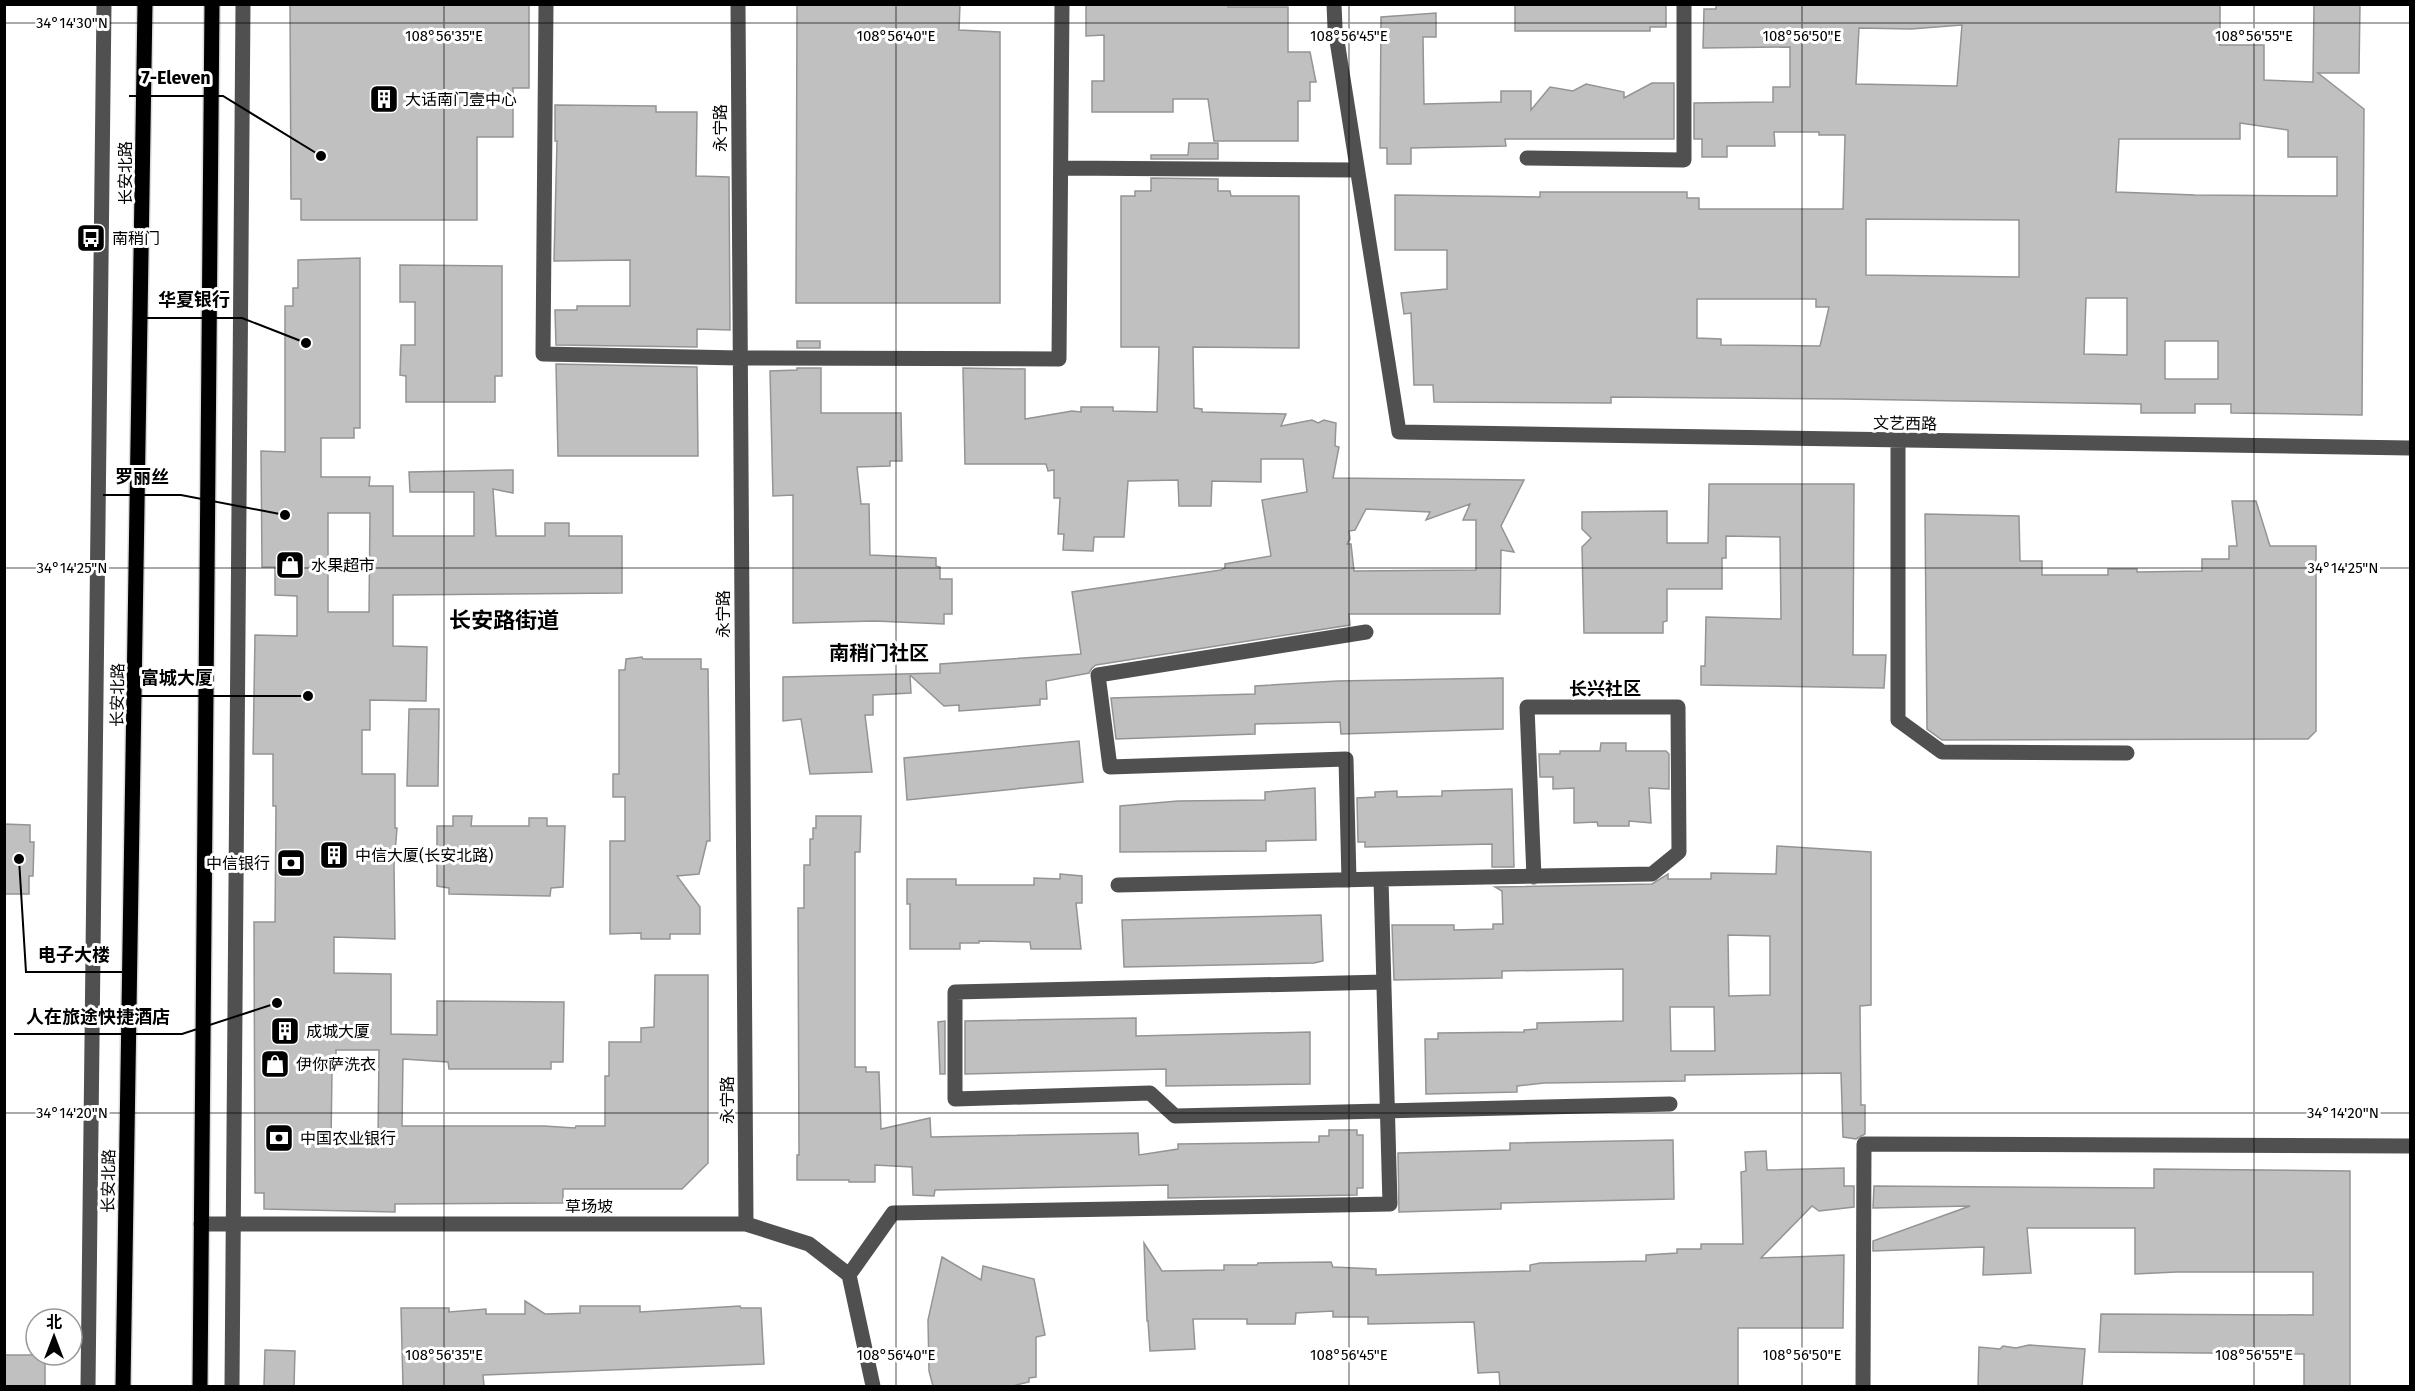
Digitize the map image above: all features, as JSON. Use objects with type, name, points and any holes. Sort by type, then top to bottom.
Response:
[{"type":"main road","name":"长安北路","points":[[123,1386],[145,4]]},
{"type":"main road","points":[[201,1386],[212,4]]},
{"type":"street","points":[[88,1386],[104,4]]},
{"type":"street","points":[[232,1386],[243,4]]},
{"type":"street","points":[[546,4],[543,354],[740,358],[1059,359],[1062,4]]},
{"type":"street","name":"永宁路","points":[[738,4],[746,1224]]},
{"type":"street","points":[[1061,168],[1357,170],[1335,28],[1334,4]]},
{"type":"street","points":[[1527,158],[1684,160],[1684,4]]},
{"type":"street","name":"文艺西路","points":[[1357,170],[1399,432],[2410,448]]},
{"type":"street","points":[[1898,441],[1898,720],[1942,752],[2127,753]]},
{"type":"street","points":[[1349,880],[1346,759],[1110,767],[1098,675],[1366,632]]},
{"type":"street","points":[[1118,885],[1381,879],[1534,877],[1652,874],[1679,852],[1678,707],[1527,707],[1534,877]]},
{"type":"street","points":[[873,1386],[849,1275],[893,1214],[1390,1204],[1381,879]]},
{"type":"street","points":[[1384,981],[955,992],[955,1099],[1150,1093],[1175,1116],[1670,1104]]},
{"type":"street","points":[[1863,1386],[1864,1144],[2410,1146]]},
{"type":"street","name":"草场坡","points":[[201,1224],[746,1224],[809,1244],[849,1275]]},
{"type":"building","name":"大话南门壹中心","points":[[290,4],[529,4],[529,88],[513,88],[513,137],[477,137],[477,220],[301,220],[301,199],[291,199]]},
{"type":"building","points":[[797,4],[960,4],[959,30],[1000,32],[1000,303],[796,303]]},
{"type":"building","points":[[1228,4],[1228,7],[1288,7],[1288,52],[1310,52],[1316,82],[1310,82],[1310,101],[1298,101],[1298,141],[1214,141],[1208,99],[1173,99],[1173,112],[1092,112],[1092,81],[1104,81],[1104,35],[1086,36],[1086,5]]},
{"type":"building","points":[[1515,4],[1666,4],[1666,27],[1650,27],[1650,31],[1515,31]]},
{"type":"building","points":[[1716,4],[2220,4],[2220,45],[2264,45],[2264,80],[2313,82],[2314,4],[2360,4],[2359,73],[2318,73],[2364,109],[2362,415],[2231,413],[2231,404],[2195,404],[2195,413],[2141,413],[2141,404],[1844,399],[1611,397],[1611,403],[1434,402],[1433,385],[1414,385],[1411,313],[1404,314],[1401,293],[1447,289],[1447,250],[1395,250],[1395,195],[1540,197],[1540,192],[1687,192],[1687,198],[1699,198],[1699,209],[1843,209],[1845,135],[1819,135],[1819,132],[1774,132],[1775,146],[1727,146],[1727,157],[1702,157],[1702,139],[1694,139],[1694,103],[1773,102],[1773,87],[1790,87],[1790,47],[1703,48],[1704,9],[1716,9]],"holes":[[[1962,25],[1957,86],[1856,84],[1859,28],[1911,29]],[[2240,123],[2288,130],[2288,157],[2337,157],[2337,196],[2116,192],[2119,139],[2240,139]],[[1866,219],[2019,220],[2019,277],[1866,275]],[[2086,298],[2127,298],[2127,355],[2084,354]],[[1697,299],[1816,299],[1816,307],[1829,307],[1820,346],[1721,345],[1721,339],[1697,338]],[[2165,341],[2218,341],[2218,379],[2165,379]]]},
{"type":"building","points":[[1436,13],[1436,37],[1423,37],[1424,104],[1501,102],[1501,91],[1531,91],[1531,110],[1550,87],[1573,91],[1586,84],[1624,92],[1624,98],[1652,83],[1674,83],[1674,139],[1505,139],[1506,146],[1411,148],[1411,164],[1387,164],[1387,148],[1380,148],[1381,17]]},
{"type":"building","points":[[555,105],[656,106],[656,112],[697,112],[696,176],[729,177],[730,330],[697,329],[697,347],[556,345],[555,310],[577,310],[577,306],[630,306],[630,260],[554,261],[557,141],[555,141]]},
{"type":"building","points":[[1189,143],[1218,143],[1218,159],[1151,159],[1151,155],[1188,155]]},
{"type":"building","points":[[1151,178],[1218,179],[1218,191],[1230,191],[1231,196],[1299,196],[1299,348],[1193,347],[1194,408],[1202,409],[1202,412],[1286,414],[1281,426],[1312,420],[1318,423],[1324,420],[1336,423],[1335,446],[1339,447],[1333,478],[1524,480],[1501,526],[1514,552],[1501,550],[1500,614],[1349,614],[1350,625],[1096,665],[1089,673],[1046,681],[1047,699],[1040,699],[1040,705],[959,711],[959,705],[944,706],[910,675],[911,693],[873,695],[873,715],[865,715],[872,772],[810,774],[801,719],[783,721],[783,677],[940,673],[940,664],[1081,654],[1072,592],[1221,570],[1225,568],[1225,564],[1271,556],[1262,500],[1307,492],[1303,459],[1261,459],[1261,482],[1212,481],[1211,506],[1179,506],[1178,480],[1128,481],[1124,537],[1094,537],[1093,551],[1063,550],[1064,534],[1058,534],[1060,498],[1054,498],[1054,470],[1048,471],[1046,464],[965,464],[963,368],[1025,369],[1025,419],[1072,411],[1081,412],[1081,407],[1113,407],[1113,411],[1157,412],[1159,347],[1121,347],[1121,196],[1135,196],[1135,191],[1151,191]],"holes":[[[1470,504],[1463,520],[1476,520],[1476,570],[1354,571],[1351,544],[1347,544],[1350,539],[1349,531],[1355,530],[1366,509],[1430,512],[1426,520]]]},
{"type":"building","points":[[360,258],[360,428],[354,428],[354,438],[321,438],[321,477],[370,477],[369,486],[393,486],[393,536],[474,536],[474,492],[410,492],[409,472],[513,470],[513,493],[493,489],[496,536],[545,536],[545,523],[569,523],[569,536],[622,536],[622,593],[393,595],[393,646],[427,647],[426,701],[370,700],[370,730],[362,730],[362,774],[395,774],[395,828],[397,828],[394,865],[395,939],[334,937],[334,973],[391,974],[391,1034],[437,1035],[437,1001],[564,1002],[563,1062],[551,1062],[551,1069],[449,1069],[448,1062],[403,1059],[402,1126],[575,1128],[576,1126],[605,1126],[605,1076],[609,1076],[609,1042],[641,1042],[641,1028],[654,1027],[655,975],[708,975],[708,1163],[682,1189],[563,1189],[563,1203],[395,1204],[395,1212],[264,1209],[264,1193],[255,1193],[254,922],[275,922],[276,806],[273,806],[273,754],[253,754],[255,635],[297,636],[297,596],[275,595],[275,567],[262,567],[261,451],[285,452],[285,306],[293,306],[293,288],[298,288],[298,260]],"holes":[[[328,513],[370,513],[369,612],[328,612]],[[336,1050],[379,1050],[378,1140],[331,1140],[332,1072],[336,1072]]]},
{"type":"building","points":[[400,265],[502,266],[502,376],[495,376],[495,402],[406,402],[406,376],[400,375],[401,345],[415,345],[415,302],[400,302]]},
{"type":"building","points":[[797,341],[820,341],[820,348],[797,348]]},
{"type":"building","points":[[556,364],[697,367],[698,456],[558,456]]},
{"type":"building","points":[[797,368],[821,368],[821,413],[901,413],[902,461],[890,461],[890,466],[857,467],[861,504],[869,504],[870,555],[936,558],[936,566],[940,567],[940,579],[952,579],[952,614],[944,614],[944,624],[875,621],[793,623],[793,495],[773,496],[770,371],[797,370]]},
{"type":"building","points":[[1709,484],[1854,484],[1853,655],[1886,655],[1884,688],[1701,685],[1701,666],[1705,666],[1706,617],[1781,619],[1780,537],[1726,536],[1726,558],[1722,558],[1722,589],[1667,589],[1667,621],[1663,622],[1663,633],[1584,633],[1582,547],[1591,538],[1582,529],[1582,512],[1667,511],[1667,543],[1708,543]]},
{"type":"building","points":[[2232,501],[2256,501],[2270,546],[2316,546],[2316,731],[2308,739],[1942,740],[1927,729],[1925,514],[2019,516],[2020,561],[2042,561],[2042,575],[2108,575],[2108,569],[2137,569],[2137,572],[2202,571],[2202,559],[2229,559],[2229,546],[2237,546]]},
{"type":"building","points":[[642,657],[643,659],[701,659],[701,669],[708,669],[710,841],[707,841],[699,874],[677,876],[700,907],[700,934],[670,934],[670,939],[641,939],[641,933],[610,934],[610,841],[625,841],[625,797],[613,797],[613,774],[619,774],[619,670],[625,670],[626,659]]},
{"type":"building","points":[[1503,678],[1503,729],[1341,734],[1340,722],[1255,724],[1255,734],[1116,739],[1111,698],[1255,694],[1255,686],[1337,681]]},
{"type":"building","points":[[409,709],[439,709],[438,786],[407,786]]},
{"type":"building","points":[[1079,741],[1083,782],[907,800],[904,758]]},
{"type":"building","points":[[1601,743],[1626,743],[1626,751],[1666,751],[1669,754],[1669,789],[1649,788],[1651,823],[1629,821],[1629,826],[1598,826],[1597,822],[1574,823],[1574,788],[1553,789],[1553,777],[1540,777],[1539,754],[1560,754],[1560,751],[1600,751]]},
{"type":"building","points":[[1315,788],[1316,840],[1266,841],[1266,851],[1120,852],[1120,806],[1178,801],[1265,800],[1265,792]]},
{"type":"building","points":[[1512,789],[1514,867],[1492,867],[1492,844],[1365,847],[1365,842],[1358,842],[1357,798],[1375,797],[1375,792],[1397,791],[1397,797],[1442,796],[1442,791]]},
{"type":"building","points":[[453,816],[472,816],[471,826],[529,826],[529,818],[547,818],[547,826],[565,826],[563,887],[551,888],[550,896],[449,894],[449,888],[437,886],[437,826],[453,826]]},
{"type":"building","points":[[816,816],[861,816],[860,852],[855,852],[855,1067],[866,1067],[866,1072],[879,1072],[881,1129],[930,1118],[931,1137],[1138,1133],[1139,1155],[1178,1149],[1178,1144],[1319,1142],[1319,1136],[1329,1136],[1329,1130],[1357,1130],[1357,1135],[1363,1135],[1363,1188],[1357,1188],[1357,1195],[1168,1198],[1168,1185],[935,1190],[934,1196],[913,1195],[912,1167],[875,1165],[875,1182],[797,1180],[797,1155],[799,1155],[798,908],[804,908],[804,865],[810,865],[810,839],[813,839],[813,828],[816,828]]},
{"type":"building","points":[[4,824],[30,825],[30,842],[34,842],[33,876],[29,876],[29,894],[4,894]]},
{"type":"building","points":[[1777,846],[1871,852],[1871,1005],[1860,1006],[1861,1105],[1865,1105],[1865,1134],[1856,1139],[1843,1137],[1841,1073],[1685,1075],[1685,1081],[1544,1083],[1517,1086],[1517,1092],[1426,1094],[1425,1039],[1438,1039],[1438,1033],[1524,1032],[1524,1030],[1537,1029],[1537,1023],[1623,1021],[1623,969],[1502,971],[1502,978],[1394,980],[1392,925],[1454,925],[1454,930],[1493,929],[1493,924],[1503,924],[1502,891],[1495,887],[1652,884],[1668,874],[1668,879],[1711,879],[1711,873],[1776,874]],"holes":[[[1728,935],[1770,936],[1770,995],[1729,996]],[[1670,1007],[1714,1007],[1715,1051],[1671,1051]]]},
{"type":"building","points":[[1060,874],[1082,876],[1082,903],[1076,903],[1081,949],[1031,949],[1030,942],[979,941],[979,943],[960,943],[960,949],[910,949],[910,904],[907,904],[907,879],[956,879],[956,885],[1034,885],[1034,878],[1060,879]]},
{"type":"building","points":[[1321,915],[1323,961],[1124,967],[1122,920]]},
{"type":"building","points":[[1136,1018],[1136,1036],[1310,1032],[1310,1084],[1166,1086],[1166,1069],[965,1074],[965,1021]]},
{"type":"building","points":[[945,1021],[945,1074],[940,1074],[938,1022]]},
{"type":"building","points":[[1673,1140],[1674,1199],[1501,1203],[1501,1209],[1399,1212],[1398,1153],[1510,1150],[1510,1143]]},
{"type":"building","points":[[1766,1151],[1767,1170],[1844,1168],[1844,1186],[1854,1186],[1854,1207],[1819,1211],[1812,1206],[1761,1258],[1844,1255],[1843,1328],[1738,1328],[1738,1386],[1500,1386],[1499,1372],[1478,1373],[1474,1322],[1368,1324],[1368,1317],[1333,1317],[1333,1311],[1296,1313],[1295,1324],[1247,1324],[1247,1319],[1193,1319],[1195,1349],[1150,1351],[1144,1243],[1162,1271],[1224,1270],[1224,1265],[1257,1265],[1258,1263],[1331,1262],[1333,1267],[1376,1269],[1376,1275],[1530,1271],[1530,1265],[1540,1263],[1646,1261],[1646,1255],[1677,1253],[1677,1249],[1701,1249],[1701,1244],[1743,1244],[1741,1172],[1746,1171],[1745,1152]]},
{"type":"building","points":[[2154,1169],[2350,1171],[2350,1386],[2304,1386],[2304,1354],[2099,1352],[2101,1314],[2313,1315],[2313,1272],[2135,1274],[2135,1228],[2027,1228],[2031,1273],[1983,1275],[1984,1247],[1873,1251],[1873,1241],[1970,1206],[1873,1208],[1874,1186],[2154,1188]]},
{"type":"building","points":[[942,1257],[981,1280],[983,1266],[1034,1279],[1045,1335],[1036,1337],[1036,1377],[1029,1378],[1029,1382],[1016,1386],[933,1386],[929,1371],[928,1320]]},
{"type":"building","points":[[525,1301],[545,1314],[580,1313],[580,1306],[640,1306],[640,1312],[740,1306],[741,1308],[761,1308],[764,1364],[483,1375],[484,1386],[403,1386],[401,1308],[449,1308],[449,1312],[486,1309],[486,1314],[525,1314]]},
{"type":"building","points":[[2029,1345],[2085,1349],[2082,1386],[1978,1386],[1979,1347],[2000,1349],[2003,1346],[2016,1348]]},
{"type":"building","points":[[265,1350],[295,1351],[294,1386],[264,1386]]},
{"type":"building","points":[[4,1355],[24,1355],[24,1367],[45,1367],[45,1386],[4,1386]]},
{"type":"place","name":"大话南门壹中心","points":[[384,99]]},
{"type":"place","name":"7-Eleven","points":[[321,156]]},
{"type":"place","name":"南稍门","points":[[91,238]]},
{"type":"place","name":"华夏银行","points":[[306,343]]},
{"type":"place","name":"罗丽丝","points":[[285,515]]},
{"type":"place","name":"水果超市","points":[[290,565]]},
{"type":"place","name":"富城大厦","points":[[308,696]]},
{"type":"place","name":"中信大厦(长安北路)","points":[[334,855]]},
{"type":"place","name":"电子大楼","points":[[19,859]]},
{"type":"place","name":"中信银行","points":[[291,863]]},
{"type":"place","name":"人在旅途快捷酒店","points":[[277,1003]]},
{"type":"place","name":"成城大厦","points":[[285,1031]]},
{"type":"place","name":"伊你萨洗衣","points":[[275,1064]]},
{"type":"place","name":"中国农业银行","points":[[279,1138]]},
{"type":"district","name":"长安路街道","points":[[504,620]]},
{"type":"district","name":"南稍门社区","points":[[879,653]]},
{"type":"district","name":"长兴社区","points":[[1605,689]]}]
